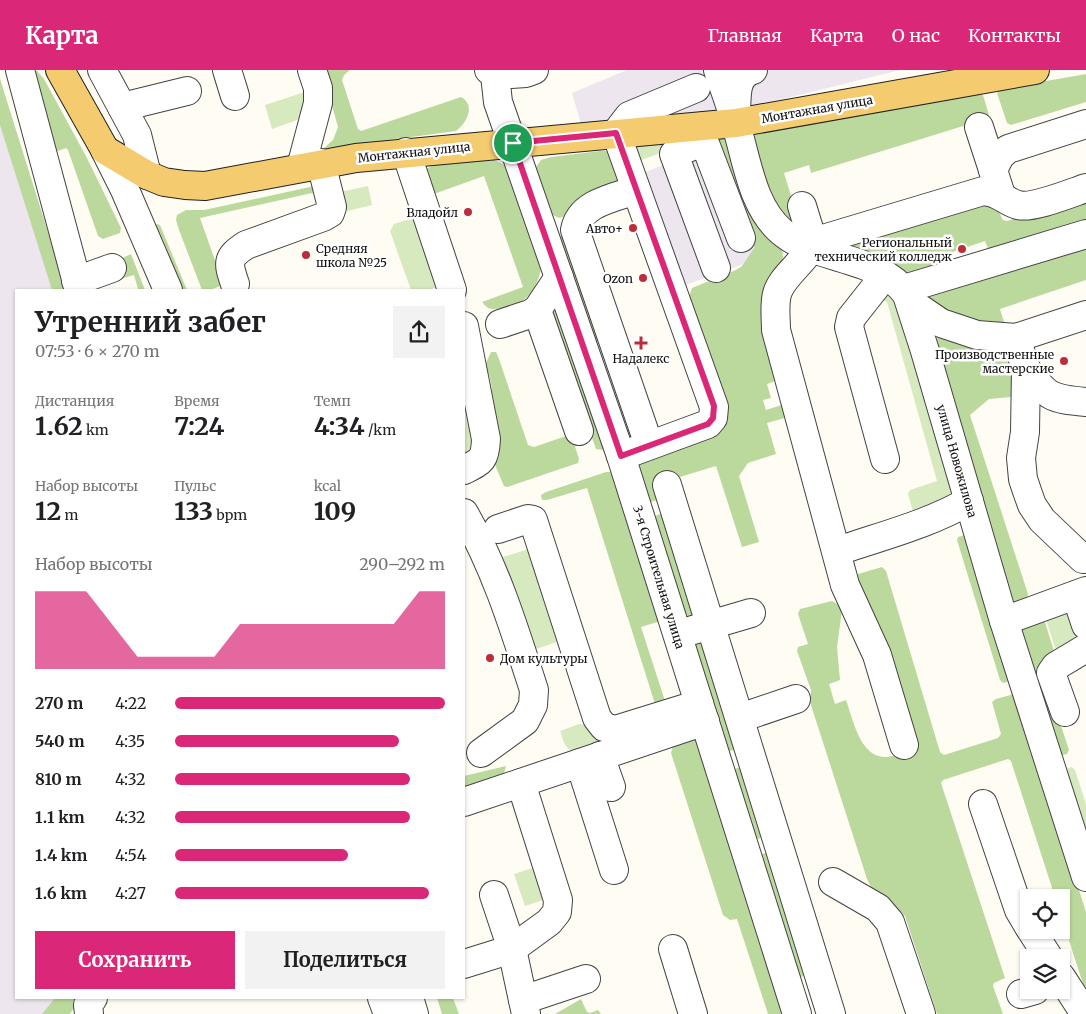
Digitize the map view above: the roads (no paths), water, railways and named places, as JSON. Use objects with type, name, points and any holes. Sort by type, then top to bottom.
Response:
[{"type":"main road","name":"Монтажная улица","points":[[60,70],[105,150],[147,175],[164,182],[185,186],[205,186],[311,165],[406,152],[616,133],[718,130],[992,74],[1035,70]]},
{"type":"street","points":[[20,70],[77,285],[112,268]]},
{"type":"street","points":[[102,70],[137,135],[147,175]]},
{"type":"street","points":[[227,70],[235,96]]},
{"type":"street","points":[[236,284],[229,265],[230,258],[235,252],[246,245],[323,217],[330,213],[332,208],[311,165],[318,103],[318,88],[312,70]]},
{"type":"street","points":[[493,72],[526,73],[534,70]]},
{"type":"street","points":[[718,70],[718,130],[741,238]]},
{"type":"street","points":[[716,268],[674,154],[718,130],[741,77],[746,72],[753,70]]},
{"type":"street","name":"3-я Строительная улица","points":[[493,72],[498,102],[621,456],[797,1014]]},
{"type":"street","points":[[621,456],[708,424],[713,418],[714,406],[616,133],[629,116],[696,88]]},
{"type":"street","points":[[122,107],[187,90]]},
{"type":"street","points":[[904,745],[877,655],[845,585],[776,330],[777,293],[812,245],[983,191],[994,191],[997,183],[1000,156],[1008,149],[1086,124]]},
{"type":"street","points":[[979,127],[997,183],[1017,205],[1027,207],[1086,188]]},
{"type":"street","points":[[718,130],[754,186],[770,220],[782,232],[796,242],[812,245],[900,289],[941,323],[978,335],[1016,338],[1086,315]]},
{"type":"street","points":[[105,150],[125,190],[168,289]]},
{"type":"street","points":[[406,152],[452,289]]},
{"type":"street","points":[[636,190],[596,204],[584,212],[577,220],[576,230],[650,445]]},
{"type":"street","points":[[802,206],[812,245]]},
{"type":"street","points":[[885,459],[849,327],[851,318],[900,289],[1086,234]]},
{"type":"street","points":[[500,324],[537,310],[559,277]]},
{"type":"street","name":"улица Новожилова","points":[[900,289],[969,501],[1004,621],[1086,878]]},
{"type":"street","points":[[537,310],[579,431]]},
{"type":"street","points":[[465,331],[486,439],[486,454],[482,461],[465,470]]},
{"type":"street","points":[[1016,338],[1026,369],[1025,432],[1021,458],[1023,479],[1032,504],[1042,520],[1083,559]]},
{"type":"street","points":[[1026,369],[1042,390],[1053,397],[1062,400],[1086,402]]},
{"type":"street","points":[[1053,397],[1086,386]]},
{"type":"street","points":[[667,485],[832,1014]]},
{"type":"street","points":[[850,547],[927,522],[969,501]]},
{"type":"street","points":[[465,515],[480,542],[502,594],[534,690],[533,705],[525,721],[481,752]]},
{"type":"street","points":[[498,528],[528,518],[533,520],[597,718],[604,727],[615,730],[702,712]]},
{"type":"street","points":[[1004,621],[1081,593],[1086,626]]},
{"type":"street","points":[[678,635],[751,613]]},
{"type":"street","points":[[1065,712],[1051,673],[1056,666],[1086,648]]},
{"type":"street","points":[[740,718],[796,699]]},
{"type":"street","points":[[465,802],[590,760],[702,712]]},
{"type":"street","points":[[590,760],[611,787]]},
{"type":"street","points":[[590,760],[614,870]]},
{"type":"street","points":[[465,964],[512,949],[549,922],[557,912],[558,900],[521,783]]},
{"type":"street","points":[[983,804],[1020,912]]},
{"type":"street","points":[[833,882],[878,908],[890,922],[921,1014]]},
{"type":"street","points":[[494,895],[512,949],[524,1007],[586,979]]},
{"type":"street","points":[[673,949],[693,1014]]},
{"type":"street","points":[[1070,990],[1085,1014]]},
{"type":"street","points":[[89,1014],[88,1005],[91,999]]},
{"type":"street","points":[[382,999],[388,1014]]},
{"type":"street","points":[[409,999],[414,1014]]},
{"type":"place","name":"Владойл","points":[[468,212]]},
{"type":"place","name":"Авто+","points":[[633,228]]},
{"type":"place","name":"Региональный технический колледж","points":[[962,249]]},
{"type":"place","name":"Средняя школа №25","points":[[306,255]]},
{"type":"place","name":"Ozon","points":[[643,278]]},
{"type":"place","name":"Надалекс","points":[[641,343]]},
{"type":"place","name":"Производственные мастерские","points":[[1064,361]]},
{"type":"place","name":"Дом культуры","points":[[490,658]]}]
